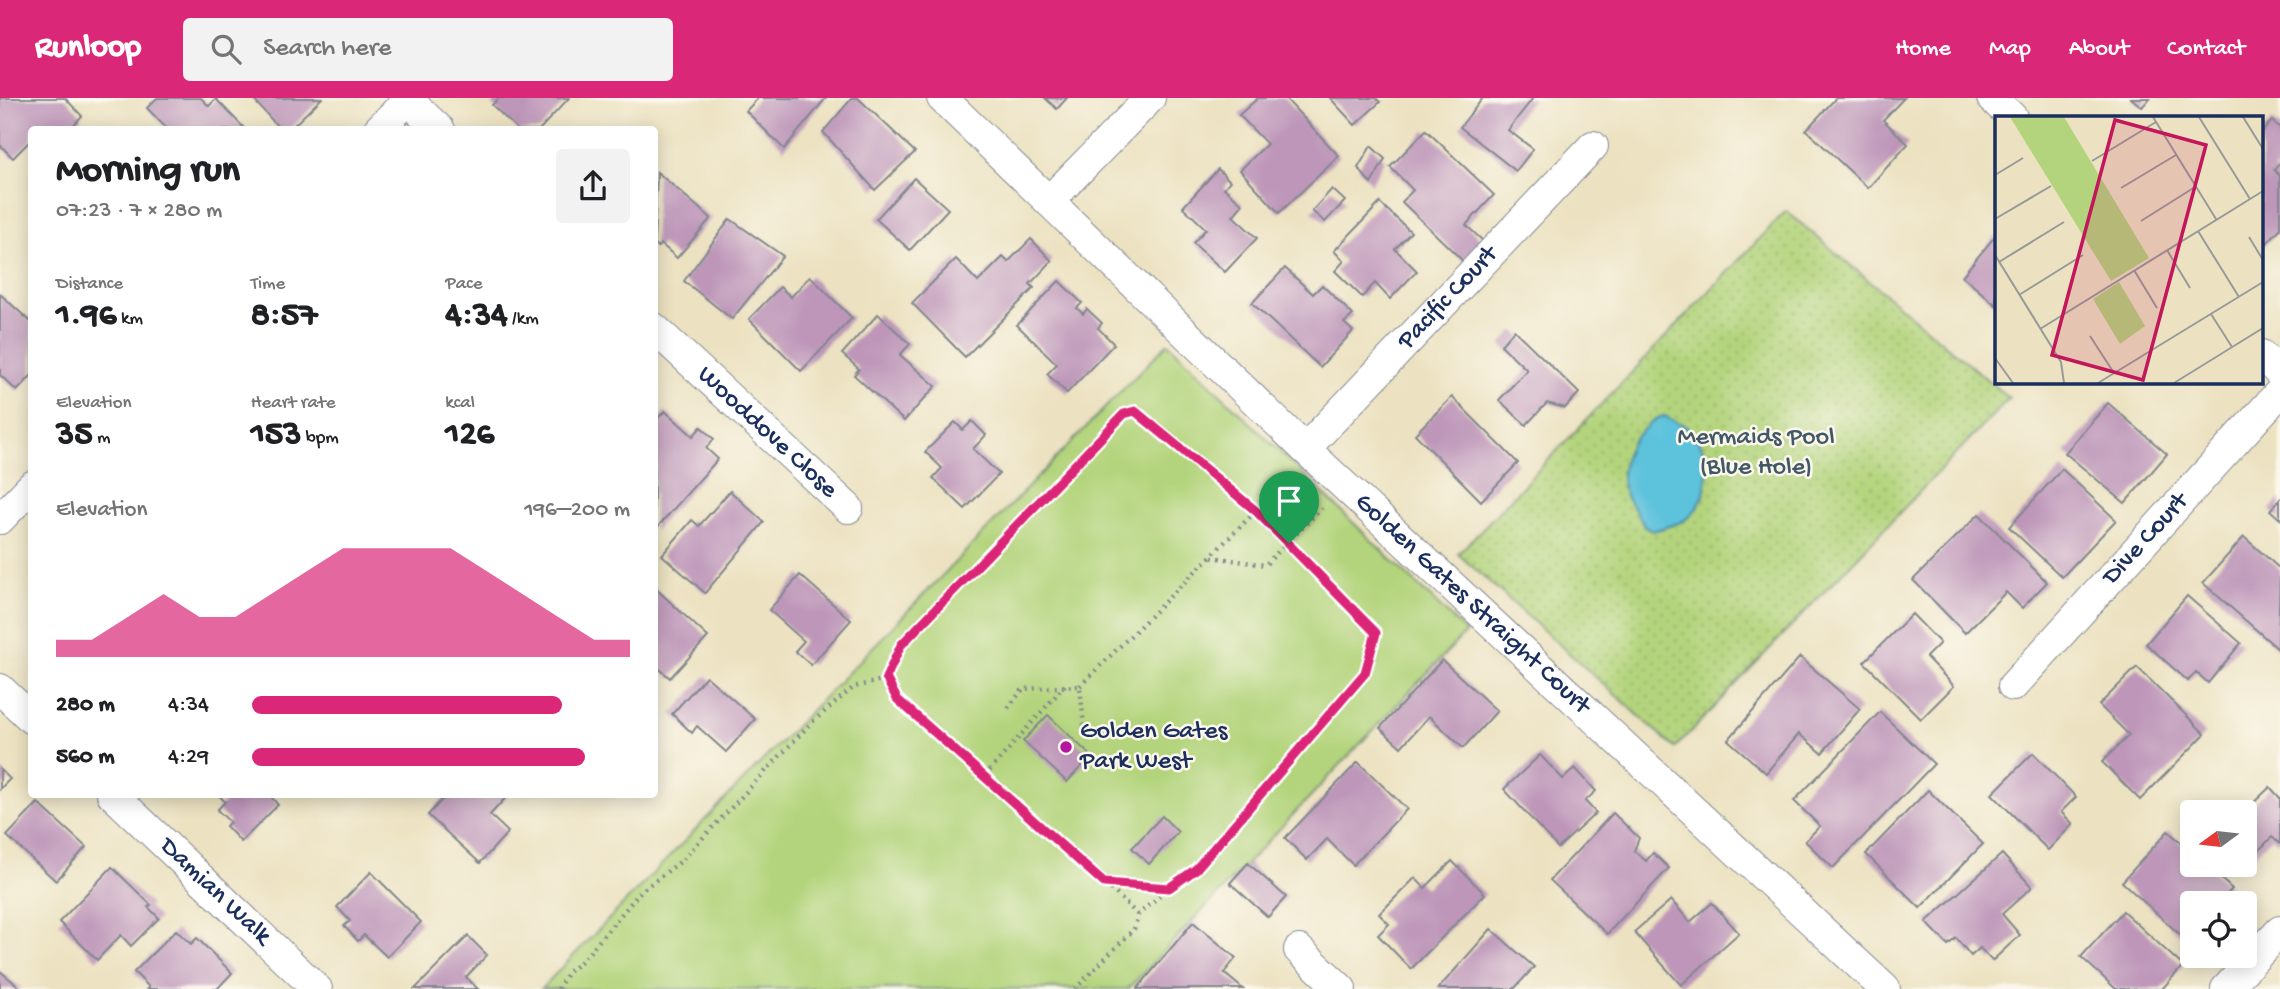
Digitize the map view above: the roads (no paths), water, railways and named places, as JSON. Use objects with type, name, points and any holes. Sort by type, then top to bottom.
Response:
[{"type":"street","name":"Golden Gates Straight Court","points":[[942,98],[1305,449],[1885,989]]},
{"type":"street","points":[[1049,201],[1150,98]]},
{"type":"street","points":[[1992,98],[2011,116]]},
{"type":"street","points":[[382,126],[409,99],[436,126]]},
{"type":"street","name":"Pacific Court","points":[[1305,449],[1593,146]]},
{"type":"street","name":"Wooddove Close","points":[[658,332],[848,508]]},
{"type":"street","points":[[2262,356],[2280,373]]},
{"type":"street","name":"Dive Court","points":[[2013,686],[2280,392]]},
{"type":"street","points":[[0,519],[28,490]]},
{"type":"street","points":[[0,689],[28,715]]},
{"type":"street","name":"Damian Walk","points":[[115,798],[317,989]]},
{"type":"street","points":[[2226,989],[2280,931]]},
{"type":"street","points":[[1299,950],[1341,989]]},
{"type":"water","points":[[1665,416],[1687,427],[1697,438],[1706,461],[1706,485],[1697,508],[1689,517],[1677,524],[1653,531],[1644,527],[1627,498],[1622,472],[1626,453],[1636,437],[1652,422]]},
{"type":"place","name":"Golden Gates Park West","points":[[1066,747]]},
{"type":"park label","name":"Mermaids Pool (Blue Hole)","points":[[1756,453]]}]
